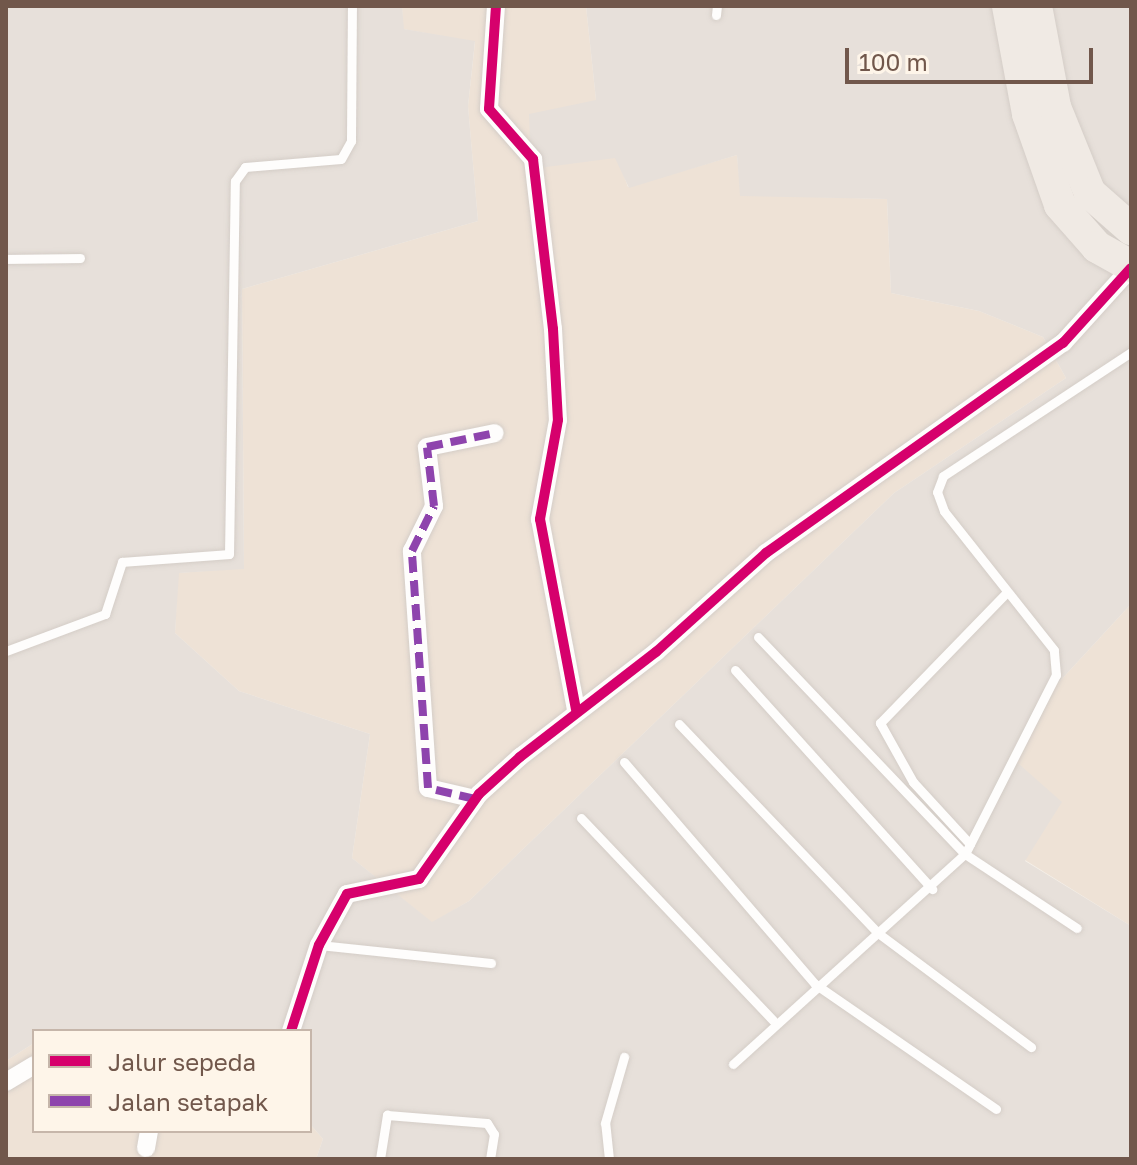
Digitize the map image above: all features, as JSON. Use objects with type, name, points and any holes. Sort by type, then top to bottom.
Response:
[{"type":"highway","points":[[1008,6],[1028,114],[1060,205],[1097,247],[1131,267]]},
{"type":"highway","points":[[1036,6],[1055,107],[1090,193],[1131,229]]},
{"type":"street","points":[[496,6],[489,109],[533,159],[551,314],[558,420],[540,519],[576,710]]},
{"type":"street","points":[[292,1029],[319,945],[351,892],[419,879],[475,799],[576,710],[644,662],[766,553],[1063,343],[1131,267]]},
{"type":"street","points":[[475,799],[428,788],[412,558],[434,506],[427,447],[495,433]]},
{"type":"street","points":[[6,1082],[32,1066]]},
{"type":"lane","points":[[6,651],[105,614],[122,562],[229,554],[235,181],[245,167],[341,159],[351,141],[352,6]]},
{"type":"lane","points":[[6,259],[80,258]]},
{"type":"lane","points":[[733,1064],[773,1020],[932,889],[968,849],[1057,668],[1054,650],[944,511],[937,492],[943,476],[1131,352]]},
{"type":"lane","points":[[968,849],[913,782],[880,723],[1007,592]]},
{"type":"lane","points":[[758,637],[968,849],[1077,928]]},
{"type":"lane","points":[[735,670],[932,889]]},
{"type":"lane","points":[[679,724],[878,933],[1031,1047]]},
{"type":"lane","points":[[624,762],[815,984],[996,1109]]},
{"type":"lane","points":[[581,818],[773,1020]]},
{"type":"lane","points":[[319,945],[491,963]]},
{"type":"lane","points":[[609,1159],[605,1123],[624,1057]]},
{"type":"lane","points":[[380,1159],[387,1115],[487,1123],[494,1134],[490,1159]]},
{"type":"shaded area","points":[[6,6],[402,6],[404,29],[475,41],[468,106],[478,221],[242,289],[244,569],[179,573],[175,633],[239,691],[370,734],[352,858],[432,922],[469,901],[894,493],[1066,378],[1043,337],[979,311],[891,293],[887,199],[740,196],[737,155],[629,188],[615,158],[531,169],[529,114],[596,100],[586,6],[1131,6],[1131,604],[1047,695],[1011,757],[1062,802],[1025,861],[1131,926],[1131,1159],[316,1159],[323,1139],[312,1126],[312,1029],[32,1029],[32,1044],[6,1061]]},
{"type":"shaded area","points":[[402,6],[586,6],[596,100],[628,187],[737,155],[741,195],[887,199],[891,293],[979,311],[1043,337],[1066,378],[894,493],[469,901],[432,923],[352,858],[370,734],[239,691],[175,633],[178,573],[244,568],[242,289],[478,221],[468,106],[475,42],[403,29]]},
{"type":"shaded area","points":[[1131,604],[1131,926],[1025,860],[1010,757],[1047,695]]},
{"type":"shaded area","points":[[32,1044],[32,1133],[312,1133],[312,1126],[323,1139],[316,1159],[6,1159],[6,1061]]},
{"type":"marked path","points":[[475,799],[428,788],[412,551],[434,506],[427,447],[495,433]]},
{"type":"cycle path","points":[[496,6],[489,109],[533,159],[553,329],[558,420],[540,519],[576,710]]},
{"type":"cycle path","points":[[292,1029],[319,945],[347,894],[419,879],[479,794],[520,757],[656,652],[766,553],[1063,343],[1131,268]]}]
